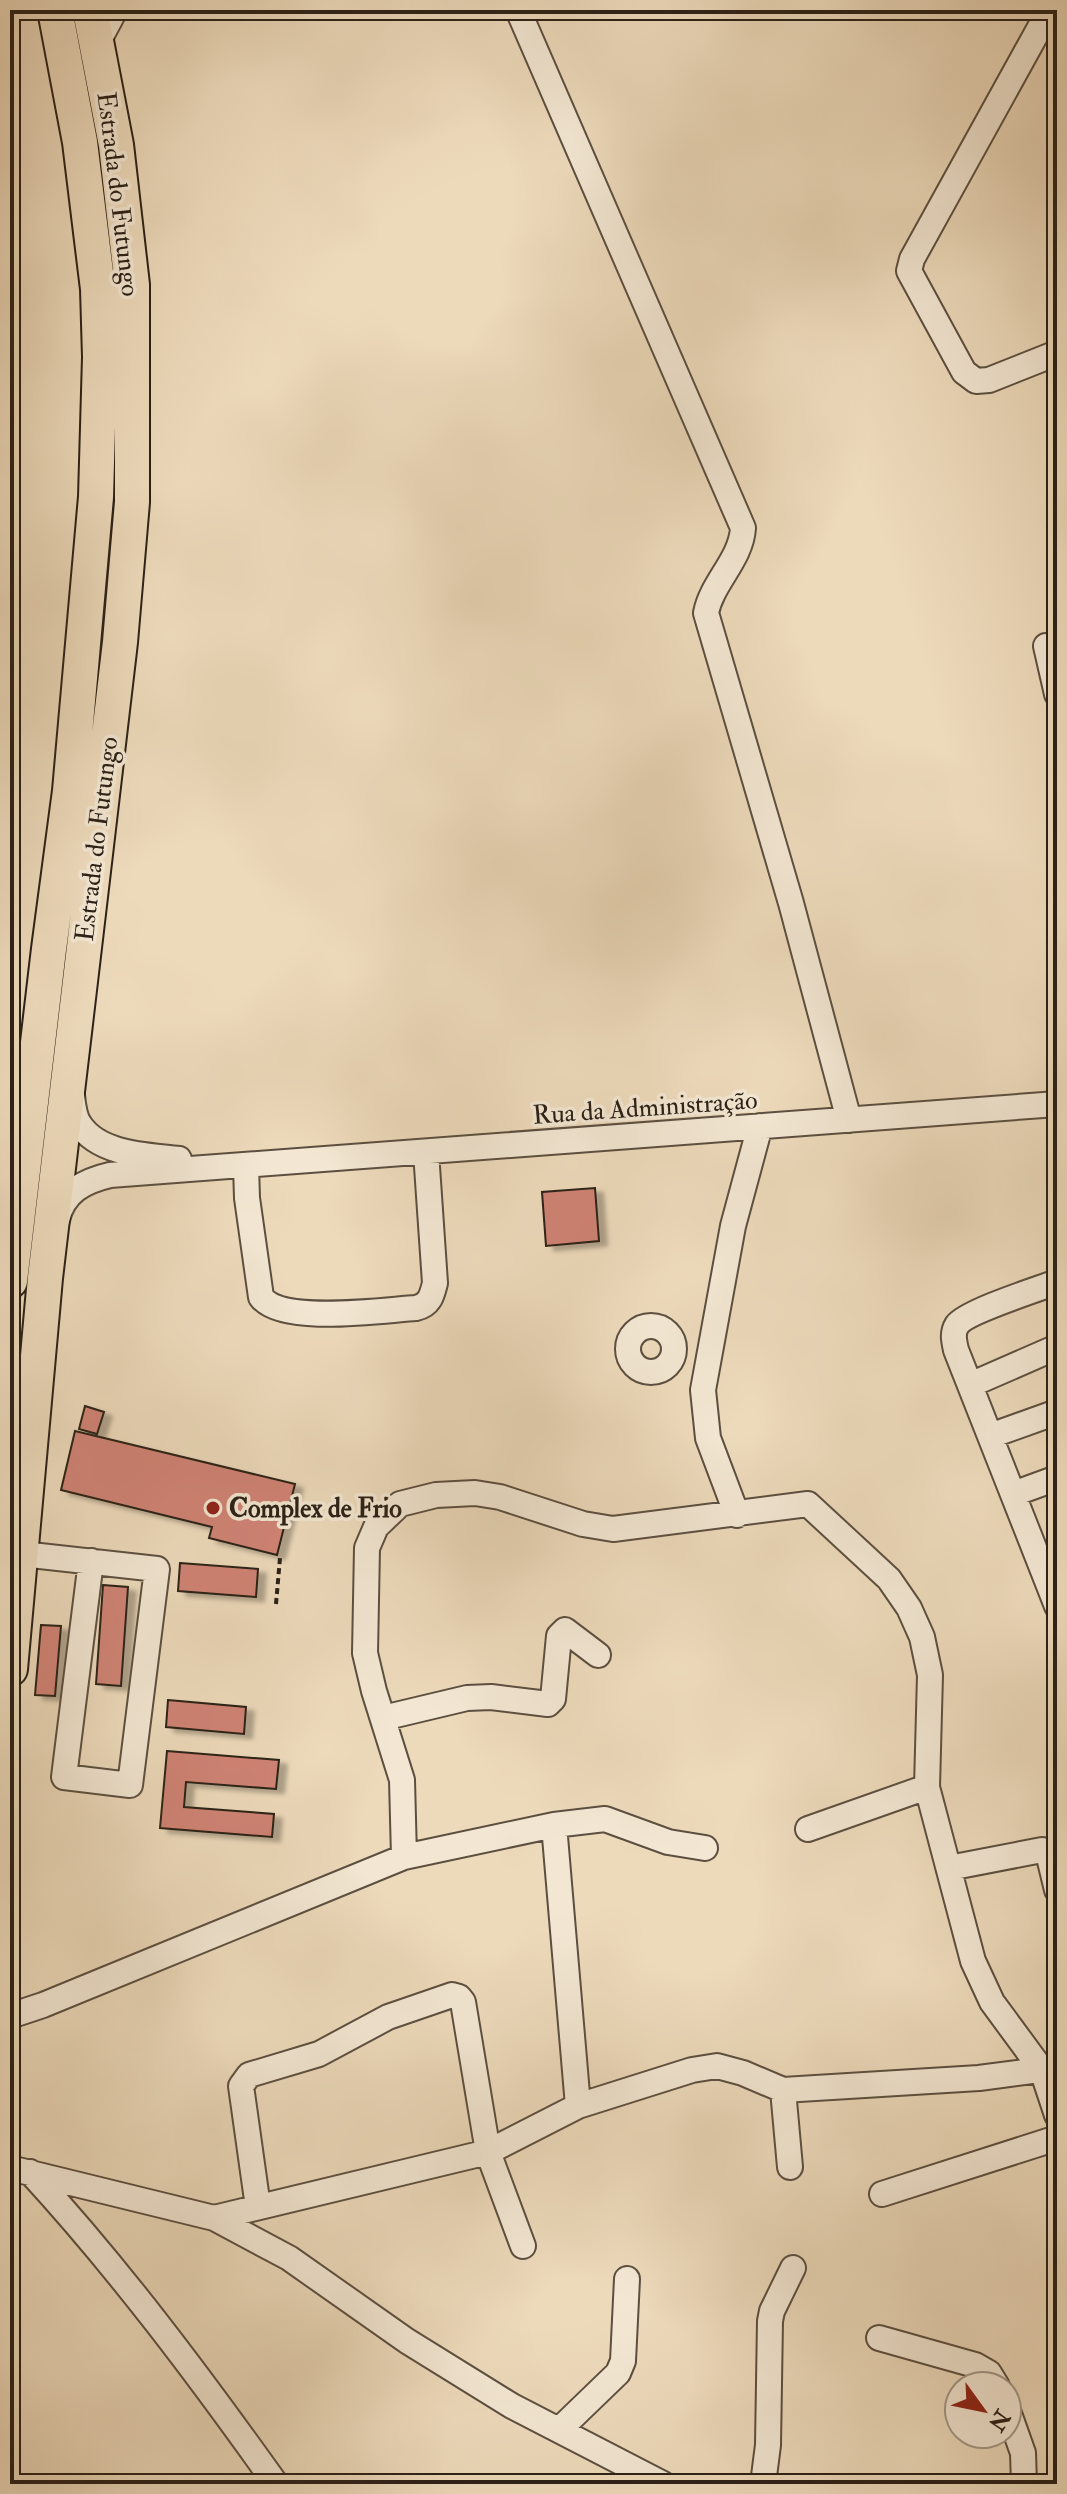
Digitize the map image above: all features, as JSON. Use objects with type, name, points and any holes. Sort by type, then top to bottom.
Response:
[{"type":"highway","name":"Estrada do Futungo","points":[[10,1281],[70,791],[92,566],[96,482],[100,357],[98,289],[80,142],[55,10]]},
{"type":"highway","name":"Estrada do Futungo","points":[[10,1669],[45,1278],[120,642],[132,502],[132,285],[116,145],[94,26]]},
{"type":"street","points":[[94,26],[115,10]]},
{"type":"street","points":[[518,10],[743,528],[742,542],[708,599],[706,613],[791,903],[849,1120]]},
{"type":"street","points":[[1044,20],[912,259],[909,271],[964,372],[976,381],[989,380],[1057,353]]},
{"type":"street","points":[[1046,646],[1056,690]]},
{"type":"street","points":[[70,1062],[74,1109],[79,1124],[101,1142],[131,1153],[242,1166]]},
{"type":"street","name":"Rua da Administração","points":[[242,1166],[1057,1104]]},
{"type":"street","points":[[737,1515],[708,1438],[703,1390],[733,1226],[760,1126]]},
{"type":"street","points":[[242,1166],[264,1302],[289,1311],[313,1313],[416,1308],[424,1307],[431,1298],[435,1283],[426,1152]]},
{"type":"street","points":[[45,1278],[58,1214],[65,1199],[77,1186],[110,1175],[242,1166]]},
{"type":"street","points":[[1057,1282],[974,1314],[958,1323],[953,1335],[956,1350],[1013,1494],[1046,1545],[1057,1606]]},
{"type":"street","points":[[970,1385],[1057,1347]]},
{"type":"street","points":[[674,1352],[708,1356]]},
{"type":"street","points":[[990,1436],[1057,1412]]},
{"type":"street","points":[[1013,1494],[1057,1478]]},
{"type":"street","points":[[404,1857],[402,1780],[365,1653],[367,1548],[376,1527],[400,1504],[436,1495],[475,1493],[500,1497],[583,1524],[613,1529],[808,1504],[889,1579],[909,1608],[922,1637],[930,1675],[927,1787],[973,1961],[992,2002],[1049,2069],[1057,2115]]},
{"type":"street","points":[[22,1554],[91,1561],[157,1569],[130,1785],[64,1777],[91,1561]]},
{"type":"street","points":[[383,1718],[467,1698],[491,1697],[548,1704],[553,1699],[559,1636],[565,1630],[598,1655]]},
{"type":"street","points":[[808,1829],[927,1787]]},
{"type":"street","points":[[10,2016],[404,1857],[554,1825],[605,1819],[668,1842],[705,1848]]},
{"type":"street","points":[[554,1825],[578,2106]]},
{"type":"street","points":[[949,1868],[1042,1850],[1048,1853],[1057,1890]]},
{"type":"street","points":[[258,2207],[241,2086],[244,2080],[249,2075],[319,2054],[388,2017],[452,1995],[463,2002],[488,2152],[523,2246]]},
{"type":"street","points":[[214,2218],[488,2152],[578,2106],[692,2070],[717,2066],[783,2090],[979,2078],[1049,2069]]},
{"type":"street","points":[[783,2090],[790,2167]]},
{"type":"street","points":[[882,2194],[1057,2138]]},
{"type":"street","points":[[19,2169],[214,2218],[289,2258],[407,2341],[512,2406],[663,2484]]},
{"type":"street","points":[[19,2169],[90,2238],[143,2303],[272,2483]]},
{"type":"street","points":[[763,2484],[768,2445],[770,2321],[793,2268]]},
{"type":"street","points":[[560,2429],[618,2373],[623,2361],[627,2279]]},
{"type":"street","points":[[879,2338],[984,2370]]},
{"type":"street","points":[[1022,2450],[1024,2484]]},
{"type":"street","points":[[621,2460],[628,2484]]},
{"type":"path","points":[[276,1604],[280,1558]]},
{"type":"building","points":[[595,1188],[599,1241],[546,1246],[542,1192]]},
{"type":"building","points":[[85,1406],[104,1412],[97,1434],[79,1429]]},
{"type":"building","name":"Complex de Frio","points":[[75,1431],[295,1484],[277,1555],[209,1538],[212,1527],[61,1490]]},
{"type":"building","points":[[180,1563],[258,1569],[256,1597],[178,1591]]},
{"type":"building","points":[[103,1585],[128,1587],[121,1686],[96,1684]]},
{"type":"building","points":[[41,1625],[61,1626],[55,1696],[35,1695]]},
{"type":"building","points":[[168,1700],[246,1707],[244,1734],[166,1727]]},
{"type":"building","points":[[167,1751],[279,1760],[276,1789],[186,1782],[184,1807],[274,1814],[272,1837],[160,1828]]},
{"type":"place","name":"Complex de Frio","points":[[213,1508]]}]
